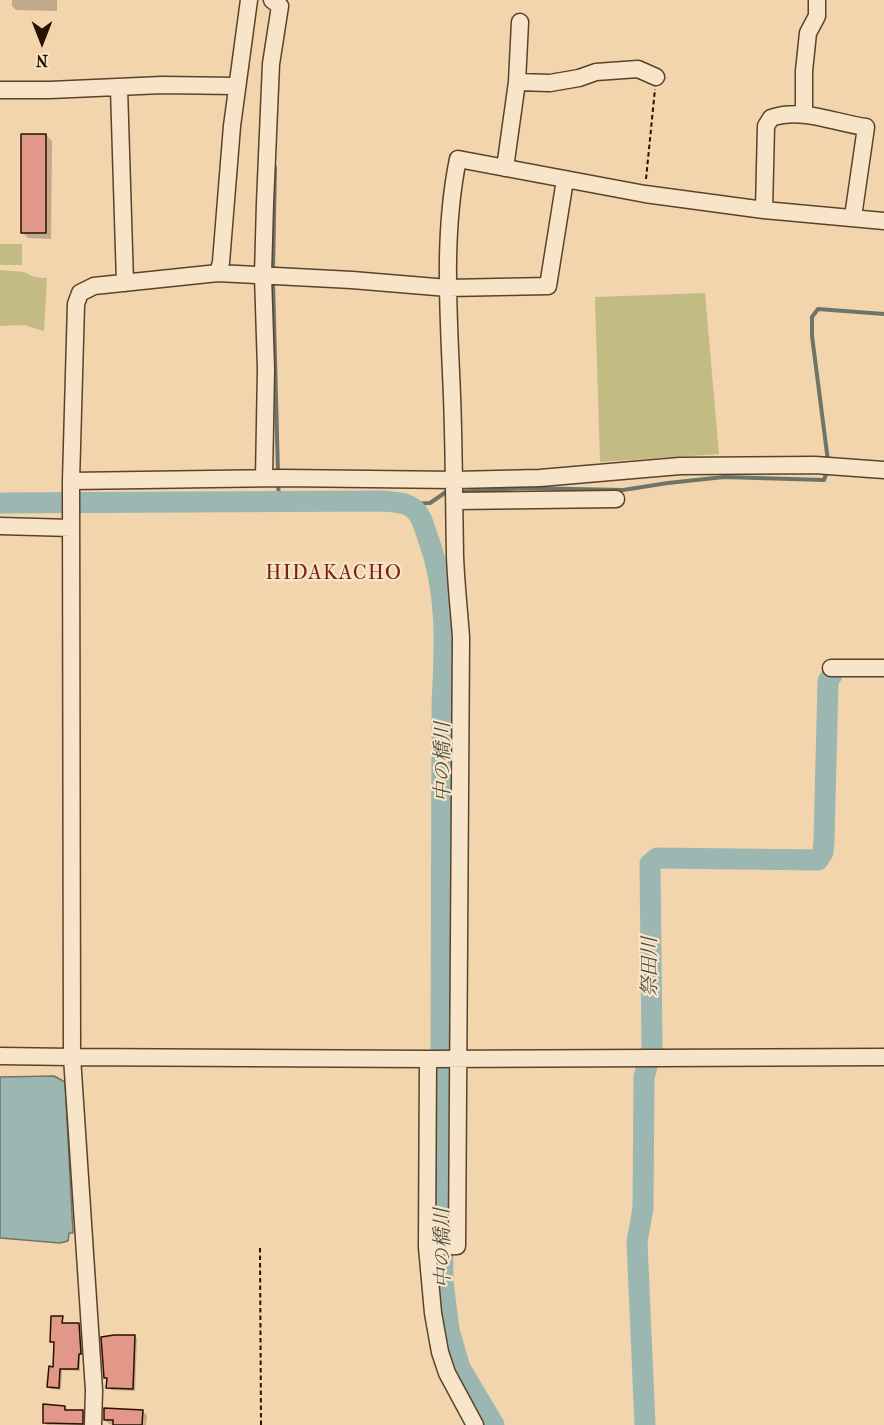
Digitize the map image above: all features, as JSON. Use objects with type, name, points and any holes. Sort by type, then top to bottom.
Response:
[{"type":"street","points":[[218,273],[222,262],[236,86],[249,0]]},
{"type":"street","points":[[804,114],[804,71],[808,33],[817,16],[817,0]]},
{"type":"street","points":[[272,478],[266,369],[271,64],[276,3]]},
{"type":"street","points":[[505,168],[517,82],[520,22]]},
{"type":"street","points":[[517,82],[550,83],[579,78],[596,72],[638,69],[656,77]]},
{"type":"street","points":[[0,90],[162,85],[236,86]]},
{"type":"street","points":[[119,88],[125,283]]},
{"type":"street","points":[[764,210],[766,126],[771,118],[780,114],[804,114],[866,127],[853,217]]},
{"type":"street","points":[[429,1247],[457,1246],[461,638],[455,558],[448,288],[453,184],[458,159],[645,194],[764,210],[884,221]]},
{"type":"street","points":[[93,1425],[94,1390],[72,1057],[71,488],[76,304],[80,293],[94,286],[218,273],[448,288],[548,286],[565,180]]},
{"type":"street","points":[[71,488],[272,478],[455,491],[540,488],[680,465],[815,465],[884,470]]},
{"type":"street","points":[[540,488],[616,499]]},
{"type":"street","points":[[0,525],[71,523]]},
{"type":"street","points":[[831,668],[884,668]]},
{"type":"street","points":[[0,1056],[429,1059],[884,1057]]},
{"type":"street","points":[[429,1059],[429,1247],[433,1313],[440,1352],[447,1373],[475,1425]]},
{"type":"path","points":[[645,194],[656,77]]},
{"type":"path","points":[[260,1248],[261,1425]]},
{"type":"shaded area","points":[[0,244],[22,244],[22,265],[0,265]]},
{"type":"shaded area","points":[[0,270],[24,272],[34,277],[47,278],[44,331],[24,325],[0,326]]},
{"type":"shaded area","points":[[705,293],[719,454],[600,462],[595,297]]},
{"type":"water","points":[[54,1076],[65,1082],[73,1233],[69,1233],[68,1241],[60,1243],[0,1238],[0,1077]]},
{"type":"building","points":[[21,134],[46,134],[46,233],[21,233]]},
{"type":"building","points":[[51,1316],[63,1316],[62,1323],[79,1323],[81,1354],[79,1354],[78,1369],[60,1369],[59,1388],[47,1387],[49,1366],[53,1367],[54,1342],[50,1342]]},
{"type":"building","points":[[135,1335],[133,1389],[106,1388],[107,1378],[104,1378],[101,1337]]},
{"type":"building","points":[[43,1404],[65,1406],[65,1410],[83,1410],[83,1424],[43,1423]]},
{"type":"building","points":[[104,1408],[143,1410],[142,1425],[113,1425],[113,1420],[104,1420]]},
{"type":"waterway","points":[[273,270],[275,167]]},
{"type":"waterway","points":[[273,281],[278,474]]},
{"type":"waterway","points":[[828,461],[812,336],[812,317],[818,309],[884,314]]},
{"type":"waterway","points":[[458,492],[523,488],[623,490],[724,477],[824,480],[827,471]]},
{"type":"waterway","points":[[278,482],[279,500]]},
{"type":"waterway","points":[[407,504],[430,503],[446,492],[451,492]]},
{"type":"waterway","name":"中の橋川","points":[[0,503],[383,501],[407,505],[414,509],[421,519],[439,579],[444,620],[441,1046],[443,1282],[449,1330],[460,1368],[494,1425]]},
{"type":"waterway","name":"祭田川","points":[[645,1425],[637,1242],[643,1208],[644,1077],[652,1049],[650,864],[657,858],[818,860],[823,852],[824,841],[828,681],[832,675]]},
{"type":"district","name":"HIDAKACHO","points":[[334,574]]}]
